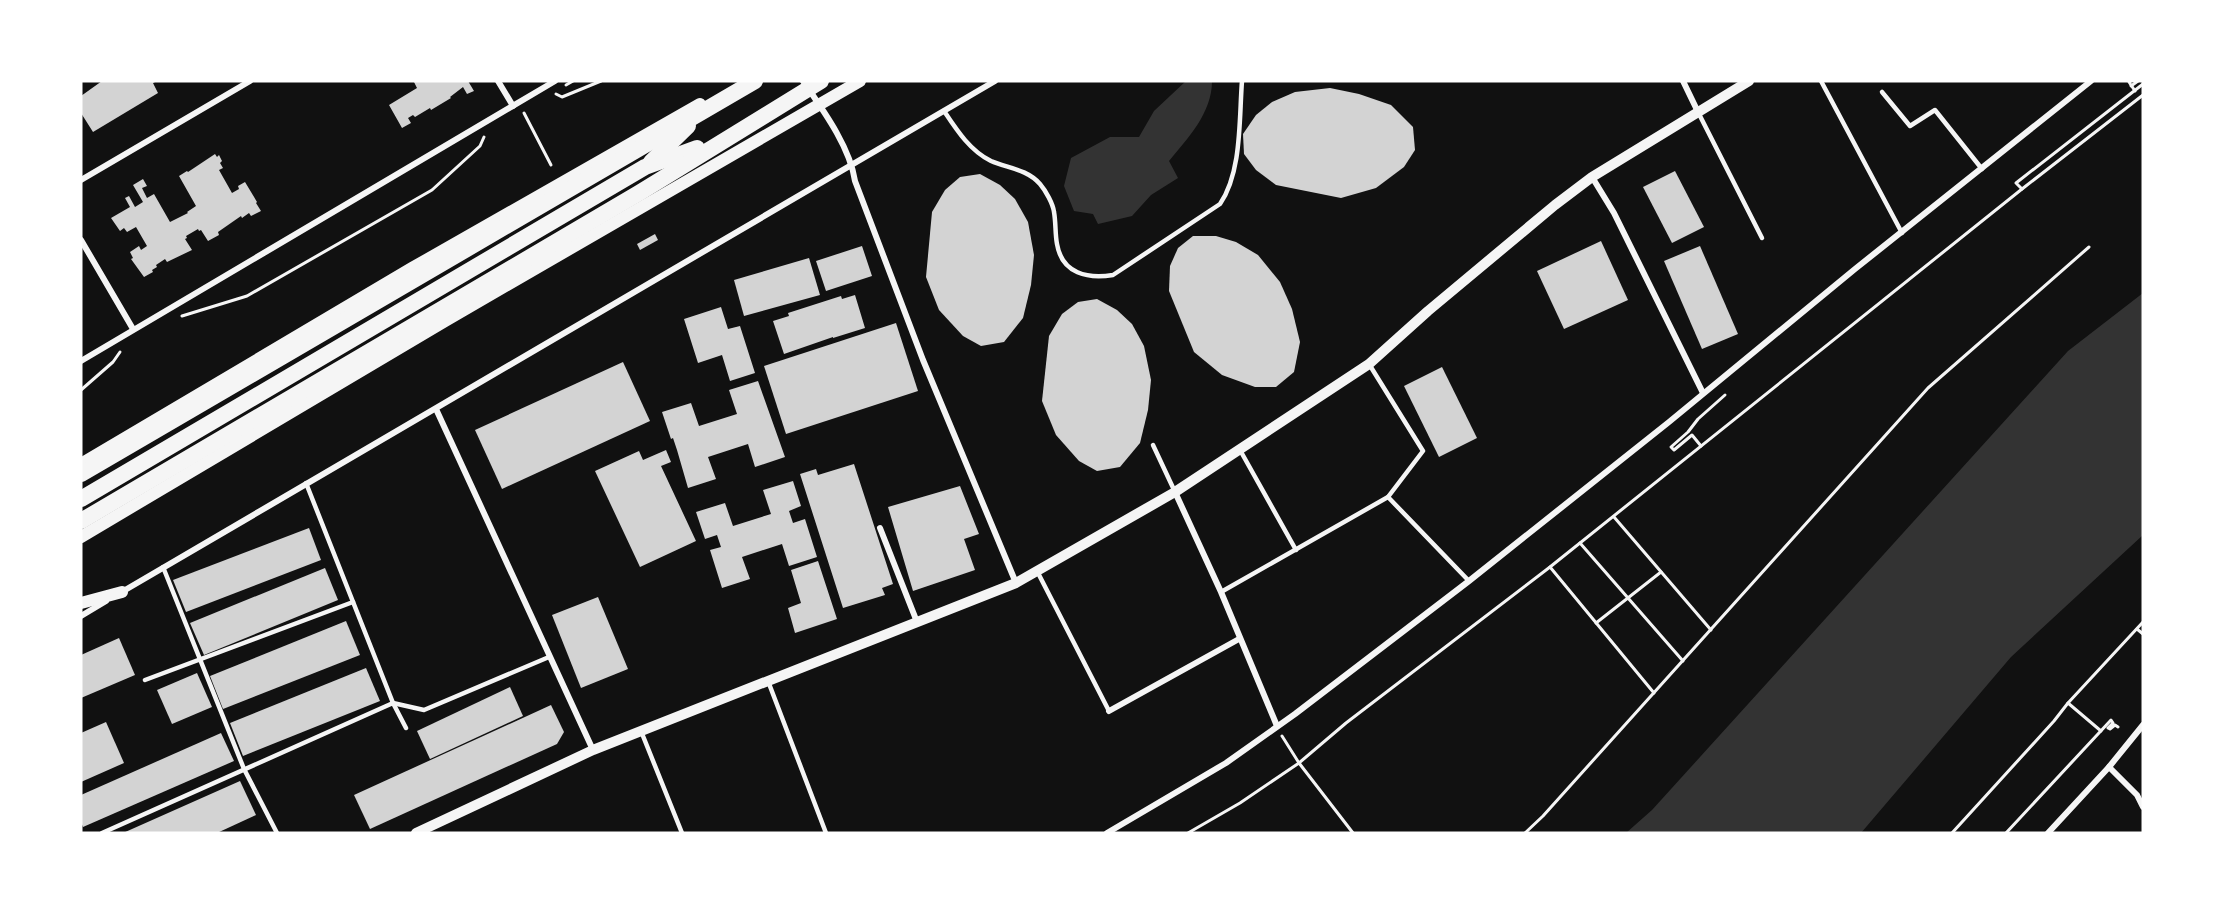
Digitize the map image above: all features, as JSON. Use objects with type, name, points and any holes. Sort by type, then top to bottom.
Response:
[{"type":"highway","points":[[81,474],[755,81]]},
{"type":"highway","points":[[81,520],[639,193],[821,81]]},
{"type":"highway","points":[[645,167],[706,108]]},
{"type":"highway","points":[[81,499],[645,167],[735,134]]},
{"type":"main road","points":[[81,464],[412,268],[740,81]]},
{"type":"main road","points":[[81,537],[445,321],[860,81]]},
{"type":"main road","points":[[412,268],[445,321]]},
{"type":"main road","points":[[81,603],[122,592]]},
{"type":"street","points":[[81,180],[250,81]]},
{"type":"street","points":[[498,81],[513,106]]},
{"type":"street","points":[[81,361],[555,81]]},
{"type":"street","points":[[803,81],[820,105],[852,165],[855,181],[923,360],[1016,583]]},
{"type":"street","points":[[81,616],[995,81]]},
{"type":"street","points":[[1683,81],[1698,112]]},
{"type":"street","points":[[416,833],[593,750],[1016,583],[1175,492],[1369,364],[1428,311],[1592,177],[1749,81]]},
{"type":"street","points":[[1107,833],[1226,764],[1469,580],[1855,268],[2091,81]]},
{"type":"street","points":[[1592,177],[1614,213],[1702,393]]},
{"type":"street","points":[[81,240],[133,329]]},
{"type":"street","points":[[436,409],[593,750]]},
{"type":"street","points":[[1175,492],[1221,592],[1277,726]]},
{"type":"street","points":[[880,528],[918,622]]},
{"type":"street","points":[[1109,711],[1239,639]]},
{"type":"street","points":[[2048,833],[2127,747],[2143,725]]},
{"type":"street","points":[[2109,767],[2137,795],[2143,807]]},
{"type":"lane","points":[[944,111],[974,150],[991,161],[1018,170],[1040,183],[1054,210],[1056,241],[1063,261],[1077,273],[1096,278],[1113,275],[1220,204],[1227,193],[1235,165],[1242,81]]},
{"type":"lane","points":[[1821,81],[1902,233]]},
{"type":"lane","points":[[1882,92],[1910,126],[1935,110],[1982,169]]},
{"type":"lane","points":[[1698,112],[1762,238]]},
{"type":"lane","points":[[1221,592],[1388,497],[1423,451],[1369,364]]},
{"type":"lane","points":[[1153,445],[1175,492]]},
{"type":"lane","points":[[1239,450],[1296,550]]},
{"type":"lane","points":[[306,483],[393,703],[406,728]]},
{"type":"lane","points":[[1388,497],[1469,580]]},
{"type":"lane","points":[[163,567],[244,770],[276,833]]},
{"type":"lane","points":[[1037,571],[1109,711]]},
{"type":"lane","points":[[145,680],[353,602]]},
{"type":"lane","points":[[102,833],[393,703],[424,710],[549,657]]},
{"type":"lane","points":[[768,681],[826,833]]},
{"type":"lane","points":[[641,731],[682,833]]},
{"type":"path","points":[[556,94],[562,97],[602,81]]},
{"type":"path","points":[[2131,81],[2129,82],[2135,91]]},
{"type":"path","points":[[2131,86],[2138,81]]},
{"type":"path","points":[[2022,189],[2016,183],[2143,84]]},
{"type":"path","points":[[1188,833],[1240,803],[1299,763],[1346,723],[1614,517],[2143,94]]},
{"type":"path","points":[[524,113],[551,165]]},
{"type":"path","points":[[175,318],[247,296],[432,190],[480,146],[485,136]]},
{"type":"path","points":[[1525,833],[1544,816],[1928,388],[2089,247]]},
{"type":"path","points":[[81,390],[113,362],[122,349]]},
{"type":"path","points":[[1701,446],[1692,435],[1674,450],[1671,447],[1688,432],[1698,418],[1725,395]]},
{"type":"path","points":[[1614,517],[1711,630]]},
{"type":"path","points":[[1580,543],[1683,661]]},
{"type":"path","points":[[1550,567],[1654,694]]},
{"type":"path","points":[[1596,623],[1661,572]]},
{"type":"path","points":[[1952,833],[2143,622]]},
{"type":"path","points":[[2137,629],[2143,634]]},
{"type":"path","points":[[2068,703],[2100,731]]},
{"type":"path","points":[[2006,833],[2111,720],[2113,723],[2108,728],[2116,726]]},
{"type":"path","points":[[1277,726],[1299,763],[1353,833]]},
{"type":"shaded area","points":[[1186,81],[1212,81],[1208,104],[1198,124],[1169,161],[1178,178],[1151,195],[1132,216],[1098,224],[1093,214],[1074,211],[1064,186],[1071,158],[1110,137],[1139,137],[1154,111]]},
{"type":"shaded area","points":[[2143,293],[2143,535],[2011,657],[1861,833],[1626,833],[1652,810],[2068,351]]},
{"type":"building","points":[[102,81],[157,81],[153,83],[158,93],[93,132],[81,113],[81,96]]},
{"type":"building","points":[[468,81],[474,91],[467,94],[463,87],[451,98],[431,110],[430,108],[415,117],[413,115],[408,118],[411,123],[402,128],[389,105],[417,88],[414,82]]},
{"type":"building","points":[[1330,88],[1359,94],[1391,105],[1413,127],[1415,150],[1404,167],[1376,188],[1341,198],[1276,185],[1256,170],[1244,154],[1243,134],[1256,115],[1272,102],[1295,92]]},
{"type":"building","points":[[215,154],[217,157],[219,155],[222,161],[220,163],[223,168],[219,170],[232,193],[245,182],[261,211],[251,216],[249,213],[242,218],[241,216],[218,232],[219,235],[208,241],[198,229],[185,239],[192,250],[167,262],[165,259],[156,265],[153,272],[144,277],[131,259],[133,258],[130,252],[139,246],[141,250],[147,246],[136,227],[127,232],[124,228],[120,231],[111,218],[130,207],[125,198],[129,196],[135,207],[143,202],[133,185],[143,179],[147,186],[142,188],[147,198],[154,194],[170,222],[188,213],[196,206],[179,176]]},
{"type":"building","points":[[1675,171],[1704,227],[1672,243],[1643,187]]},
{"type":"building","points":[[980,174],[1000,185],[1015,199],[1028,222],[1034,255],[1031,285],[1023,318],[1004,342],[981,346],[963,336],[939,310],[926,277],[932,212],[945,190],[960,177]]},
{"type":"building","points":[[655,234],[658,240],[640,250],[637,244]]},
{"type":"building","points":[[1193,236],[1216,236],[1236,242],[1258,255],[1280,282],[1292,309],[1300,342],[1294,372],[1276,387],[1255,387],[1222,375],[1194,352],[1169,291],[1170,266],[1178,248]]},
{"type":"building","points":[[1601,241],[1628,300],[1564,329],[1537,271]]},
{"type":"building","points":[[862,246],[872,276],[826,291],[816,261]]},
{"type":"building","points":[[1700,246],[1738,334],[1702,349],[1664,261]]},
{"type":"building","points":[[809,258],[820,295],[744,316],[734,280]]},
{"type":"building","points":[[855,295],[865,328],[784,354],[773,321],[789,316],[788,313],[841,296],[842,299]]},
{"type":"building","points":[[1097,299],[1117,310],[1132,324],[1144,346],[1151,380],[1148,410],[1140,443],[1120,467],[1097,471],[1079,461],[1056,435],[1042,401],[1049,336],[1062,314],[1078,302]]},
{"type":"building","points":[[721,307],[728,329],[740,326],[755,373],[730,381],[722,355],[698,363],[684,319]]},
{"type":"building","points":[[896,323],[918,391],[786,434],[764,366]]},
{"type":"building","points":[[623,362],[650,421],[502,489],[475,430]]},
{"type":"building","points":[[1442,367],[1477,438],[1439,457],[1404,386]]},
{"type":"building","points":[[758,381],[785,457],[755,467],[748,444],[708,457],[716,479],[688,488],[673,438],[671,439],[662,412],[691,403],[699,426],[737,414],[729,390]]},
{"type":"building","points":[[666,450],[671,462],[661,466],[696,541],[640,567],[595,471],[639,451],[643,460]]},
{"type":"building","points":[[854,464],[893,584],[882,588],[885,595],[843,608],[800,474],[816,469],[818,475]]},
{"type":"building","points":[[793,481],[801,506],[789,511],[793,523],[805,519],[817,557],[789,566],[782,544],[742,557],[750,579],[722,588],[710,550],[721,547],[717,535],[705,539],[696,512],[725,503],[733,526],[771,514],[763,490]]},
{"type":"building","points":[[960,486],[979,534],[964,539],[975,570],[913,591],[888,507]]},
{"type":"building","points":[[309,528],[321,560],[186,612],[173,580]]},
{"type":"building","points":[[818,561],[837,619],[795,633],[788,608],[801,603],[791,570]]},
{"type":"building","points":[[325,568],[338,600],[204,655],[190,623]]},
{"type":"building","points":[[598,597],[628,669],[581,688],[552,615]]},
{"type":"building","points":[[346,621],[360,655],[223,709],[210,676]]},
{"type":"building","points":[[119,638],[135,675],[81,698],[81,655]]},
{"type":"building","points":[[366,668],[380,701],[243,756],[230,723]]},
{"type":"building","points":[[197,673],[212,707],[172,724],[157,690]]},
{"type":"building","points":[[510,687],[523,716],[430,759],[417,731]]},
{"type":"building","points":[[551,705],[564,732],[557,744],[370,829],[354,795]]},
{"type":"building","points":[[106,722],[124,763],[81,782],[81,733]]},
{"type":"building","points":[[221,733],[234,761],[83,827],[81,795]]},
{"type":"building","points":[[240,781],[256,815],[217,833],[123,833]]}]
